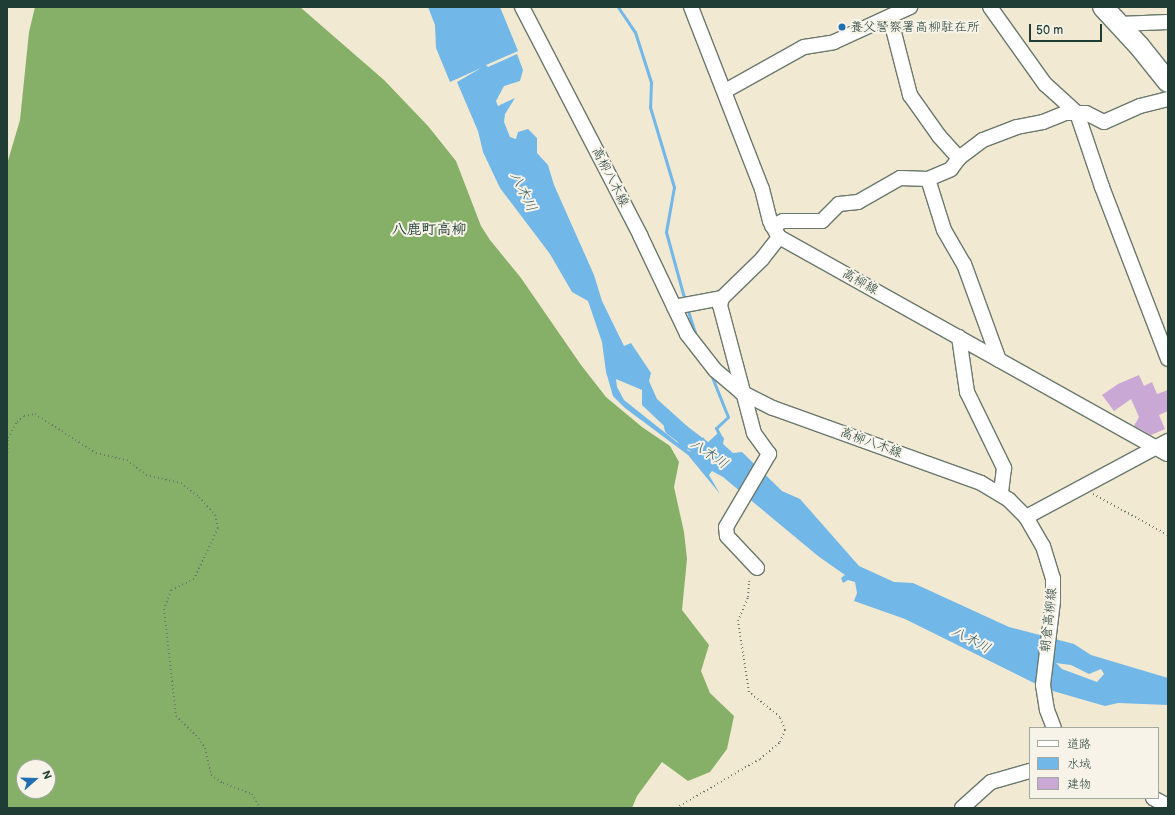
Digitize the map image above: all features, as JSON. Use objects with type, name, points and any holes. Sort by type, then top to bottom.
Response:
[{"type":"highway","points":[[1102,7],[1119,24],[1168,82]]},
{"type":"street","name":"高柳八木線","points":[[522,7],[640,235],[683,306],[695,348],[715,370],[741,392],[773,408],[967,477],[1001,494],[1026,517]]},
{"type":"street","points":[[691,7],[725,91],[762,189],[776,232]]},
{"type":"street","points":[[725,91],[804,47],[834,42],[910,7]]},
{"type":"street","points":[[990,7],[1045,84],[1076,113],[1102,187],[1168,359]]},
{"type":"street","points":[[890,17],[910,95],[939,136],[959,158]]},
{"type":"street","points":[[1119,24],[1168,22]]},
{"type":"street","points":[[757,568],[727,536],[726,528],[769,454],[754,433],[741,392],[720,305],[722,298],[762,259],[783,220],[822,221],[839,204],[858,202],[900,178],[928,179],[951,169],[959,158],[990,137],[1065,113],[1086,114],[1104,122],[1140,106],[1168,99]]},
{"type":"street","points":[[928,179],[944,230],[964,264],[999,360]]},
{"type":"street","name":"高柳線","points":[[776,232],[999,360],[1164,448]]},
{"type":"street","points":[[683,306],[722,298]]},
{"type":"street","points":[[960,337],[967,392],[1004,468],[1001,494]]},
{"type":"street","points":[[1026,517],[1081,487],[1164,448]]},
{"type":"street","name":"朝倉高柳線","points":[[1026,517],[1048,556],[1053,578],[1053,600],[1044,672],[1044,698],[1054,727]]},
{"type":"street","points":[[962,808],[992,782],[1029,770]]},
{"type":"street","points":[[1155,799],[1168,806]]},
{"type":"path","points":[[7,457],[8,438],[17,422],[24,416],[35,414],[96,453],[127,460],[146,475],[181,483],[199,497],[215,515],[218,528],[194,579],[171,590],[164,609],[176,716],[196,735],[205,748],[211,775],[223,783],[252,794],[260,808]]},
{"type":"path","points":[[1081,487],[1168,535]]},
{"type":"path","points":[[676,808],[760,759],[780,742],[784,730],[780,717],[749,692],[741,650],[738,621],[748,597],[748,582],[757,568]]},
{"type":"green space","points":[[35,7],[300,7],[384,80],[428,126],[456,161],[481,226],[490,240],[521,278],[581,365],[606,397],[642,427],[670,446],[679,462],[674,487],[684,532],[687,559],[682,610],[709,645],[701,671],[710,693],[734,716],[727,749],[710,772],[688,781],[662,762],[637,796],[632,808],[7,808],[7,164],[20,120],[29,32]]},
{"type":"water","points":[[428,7],[500,7],[518,51],[486,65],[488,67],[517,54],[523,70],[520,81],[504,86],[496,101],[498,106],[515,98],[505,114],[504,122],[510,137],[516,139],[518,132],[528,129],[537,138],[537,153],[548,165],[554,185],[594,275],[602,301],[624,346],[631,343],[651,373],[649,381],[657,399],[688,427],[687,430],[693,435],[693,443],[687,450],[691,452],[704,437],[705,445],[718,433],[724,438],[723,444],[733,453],[742,452],[782,491],[800,499],[859,566],[894,582],[913,583],[1009,627],[1074,644],[1091,655],[1168,678],[1168,705],[1118,703],[1105,706],[1046,689],[905,619],[854,601],[857,593],[855,582],[848,580],[843,583],[841,578],[845,575],[818,556],[723,477],[712,471],[709,475],[720,494],[688,455],[625,408],[613,396],[606,372],[602,342],[588,301],[572,292],[550,254],[500,188],[483,152],[478,131],[457,82],[481,68],[450,82],[436,48],[435,25]],"holes":[[[616,379],[642,390],[642,405],[679,440],[678,443],[624,400],[617,387]],[[1056,663],[1071,665],[1089,674],[1101,669],[1104,674],[1097,682],[1062,669]]]},
{"type":"building","points":[[1139,375],[1144,386],[1152,382],[1157,394],[1168,390],[1168,411],[1159,415],[1165,429],[1151,435],[1134,426],[1139,417],[1131,399],[1114,411],[1102,395],[1118,384]]},
{"type":"waterway","points":[[618,7],[635,32],[651,82],[650,107],[674,187],[666,232],[685,301]]},
{"type":"waterway","points":[[687,308],[695,333]]},
{"type":"waterway","points":[[710,372],[728,417],[716,428],[721,438]]},
{"type":"waterway","name":"八木川","points":[[673,427],[717,460]]},
{"type":"place","name":"養父警察署高柳駐在所","points":[[842,27]]},
{"type":"district","name":"八鹿町高柳","points":[[429,230]]}]
